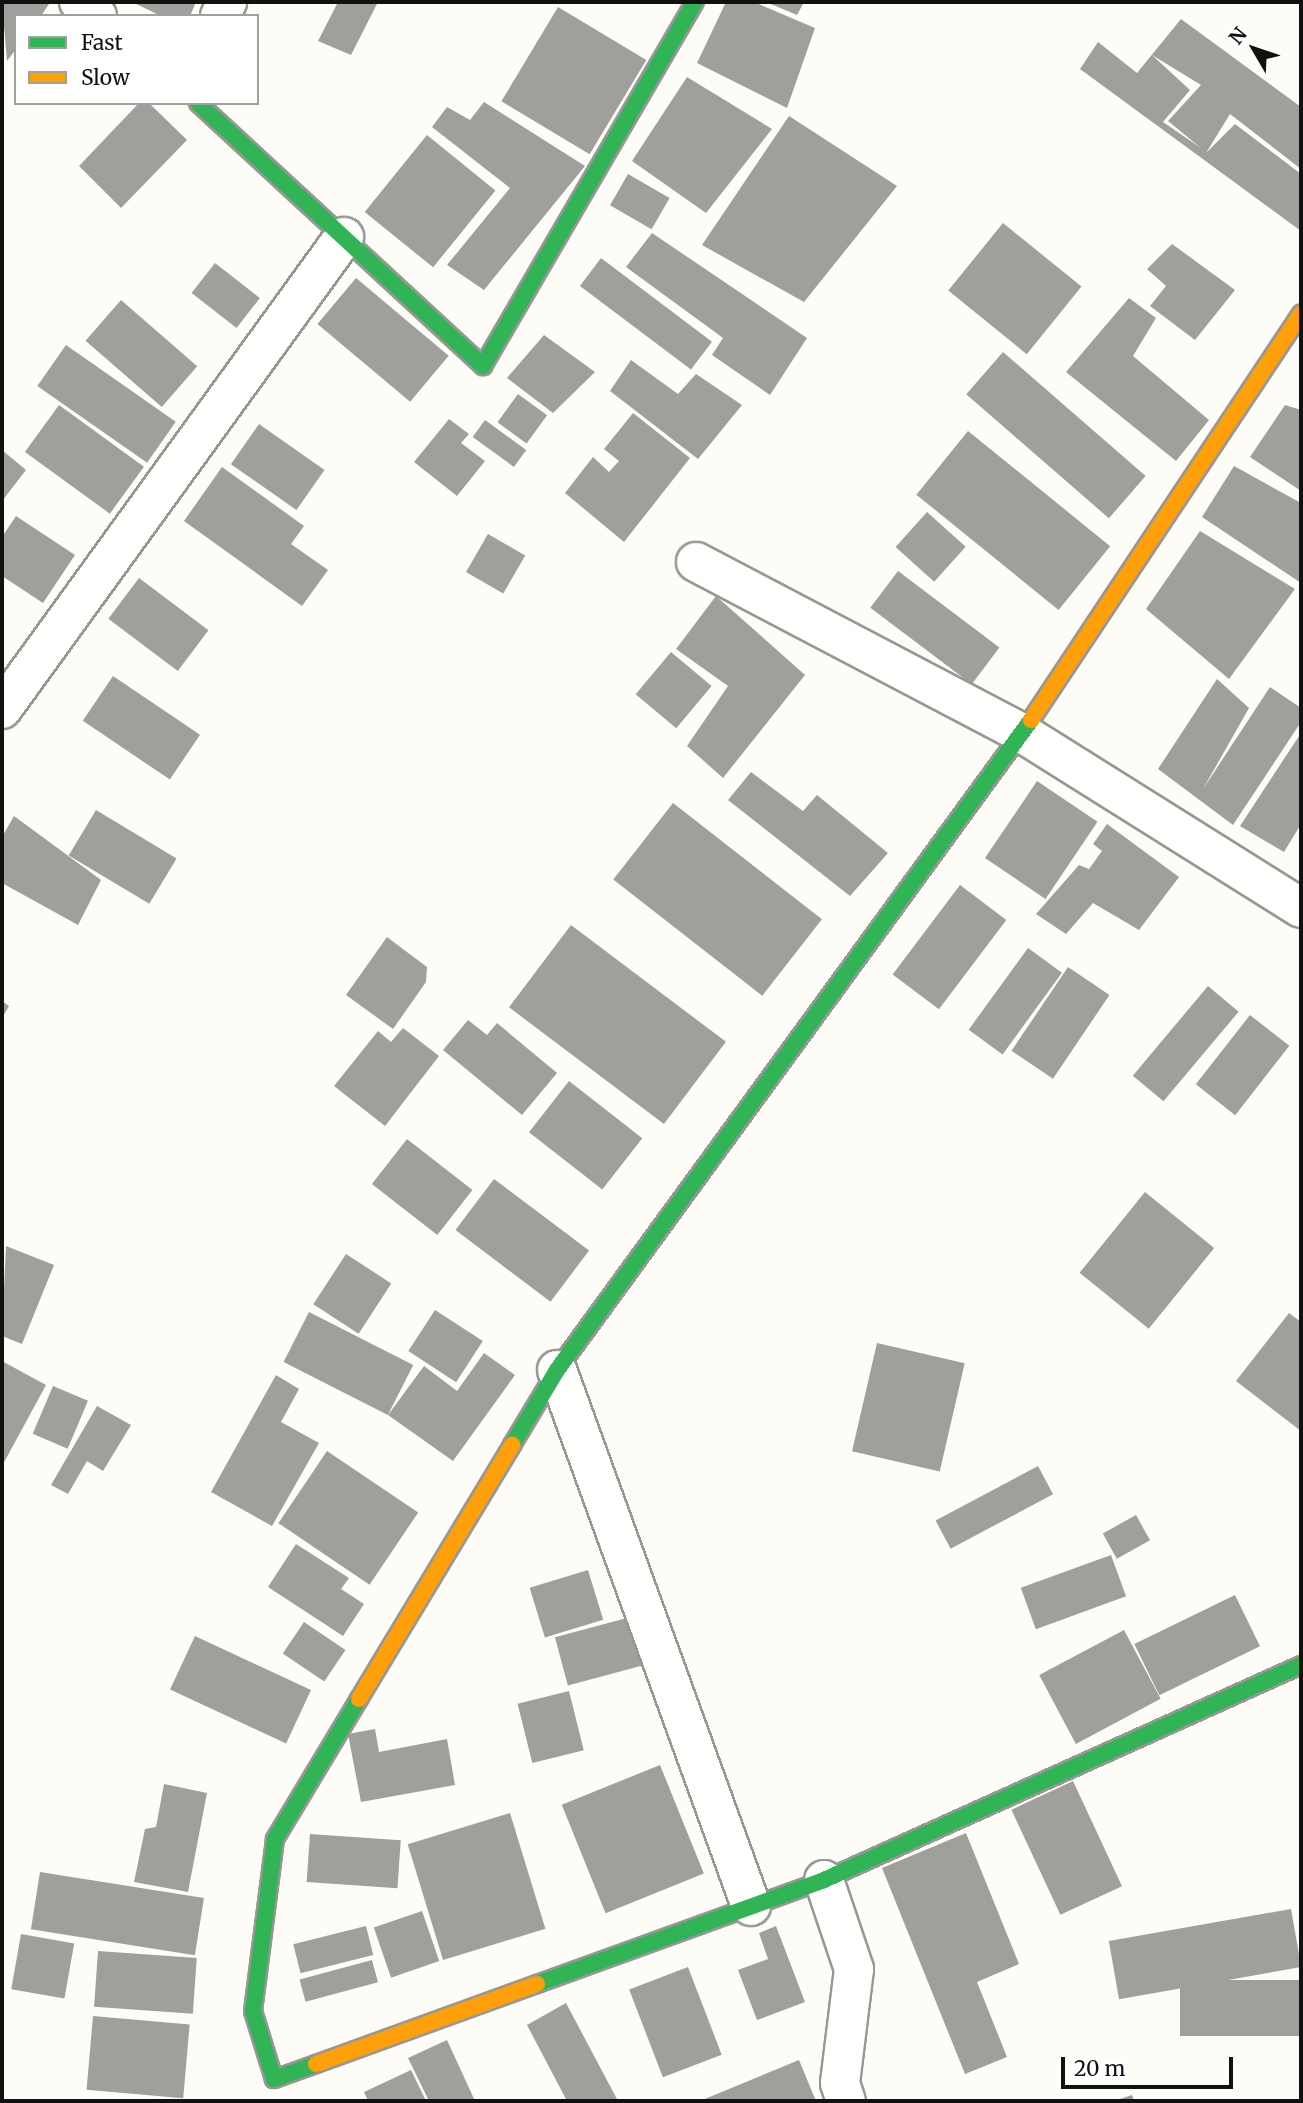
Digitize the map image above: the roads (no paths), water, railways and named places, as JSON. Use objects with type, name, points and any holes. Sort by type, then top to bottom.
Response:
[{"type":"street","points":[[79,2],[94,14]]},
{"type":"street","points":[[200,105],[483,366],[695,2]]},
{"type":"street","points":[[2,709],[344,237]]},
{"type":"street","points":[[1301,313],[1022,733],[557,1370],[275,1839],[253,2011],[274,2078],[824,1880],[1301,1665]]},
{"type":"street","points":[[696,562],[1022,733],[1301,908]]},
{"type":"street","points":[[557,1370],[751,1906]]},
{"type":"street","points":[[824,1880],[854,1969],[840,2083],[846,2101]]}]
